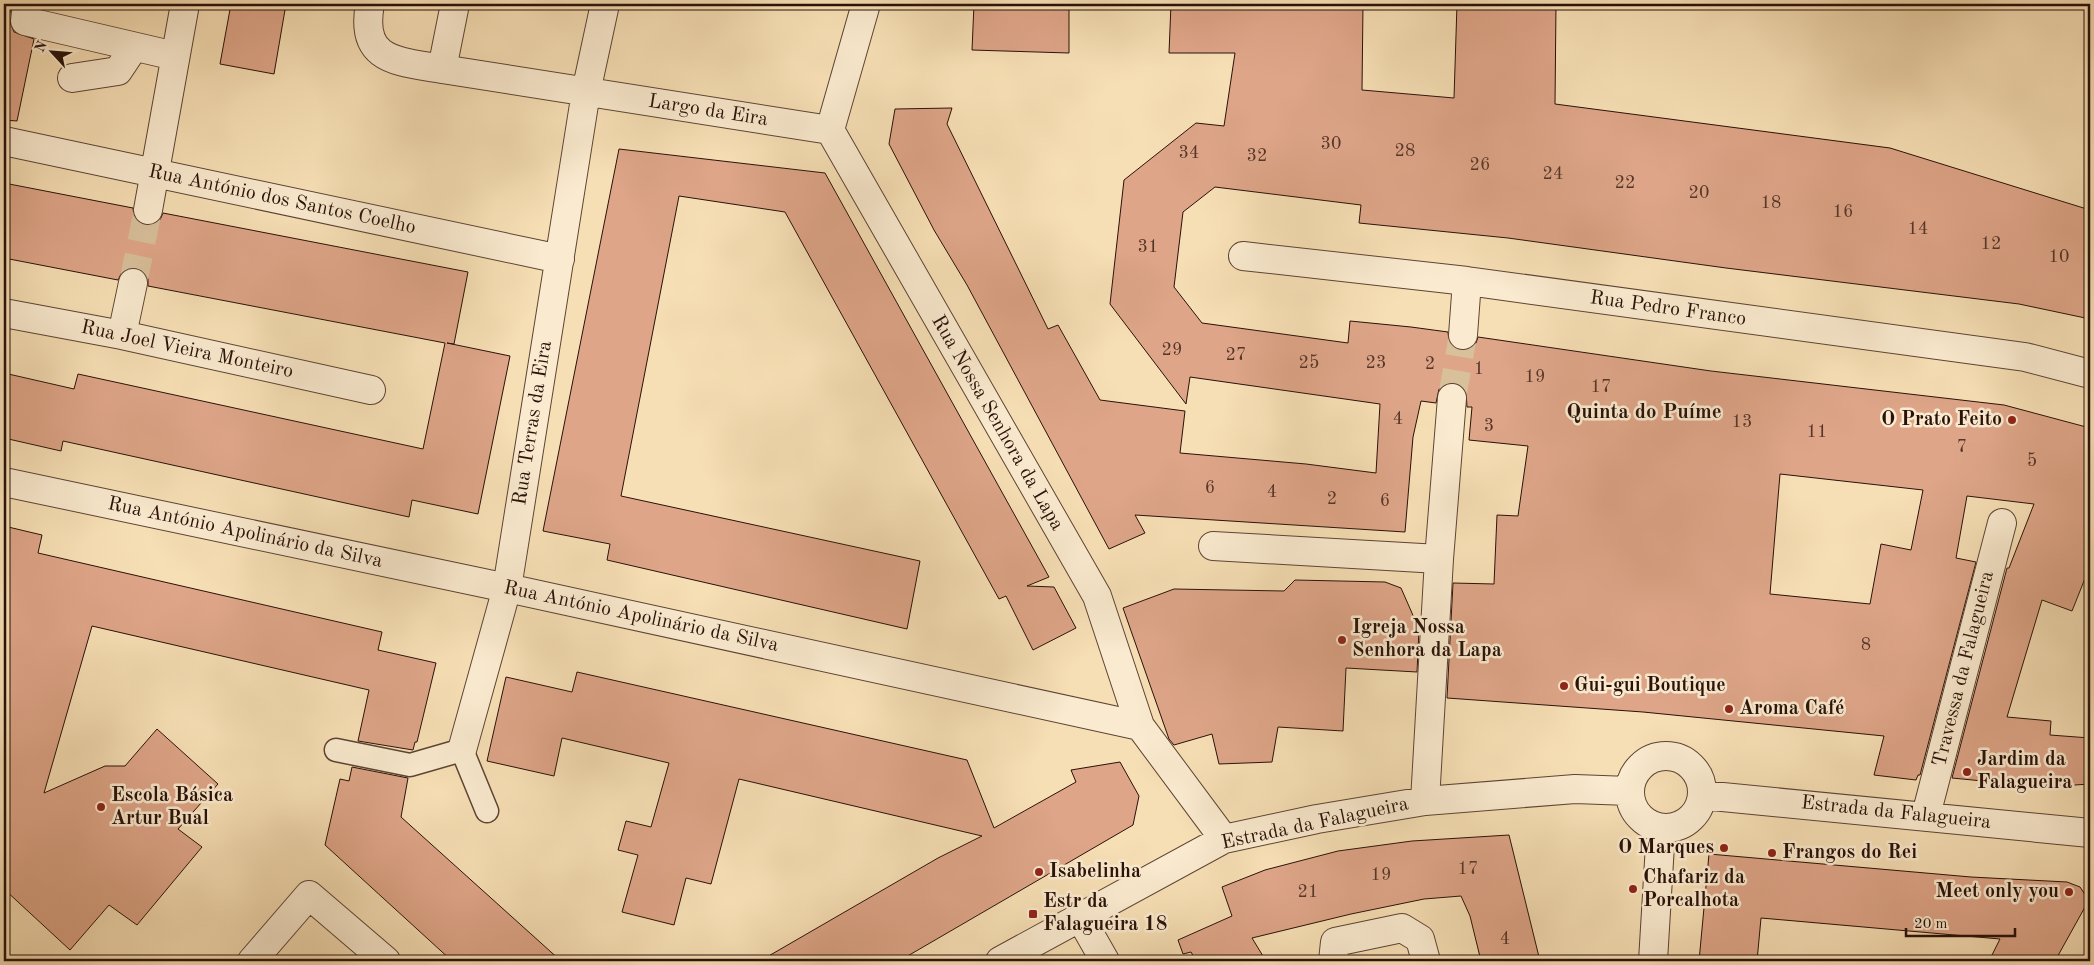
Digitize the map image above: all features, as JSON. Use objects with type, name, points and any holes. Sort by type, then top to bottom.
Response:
[{"type":"street","points":[[27,4],[24,21],[175,56]]},
{"type":"street","points":[[148,210],[185,4]]},
{"type":"street","name":"Largo da Eira","points":[[370,4],[368,17],[369,35],[378,52],[393,61],[830,130]]},
{"type":"street","points":[[442,69],[455,4]]},
{"type":"street","name":"Rua Terras da Eira","points":[[462,750],[507,588],[586,92],[605,4]]},
{"type":"street","points":[[830,130],[866,4]]},
{"type":"street","points":[[72,78],[118,71],[136,48]]},
{"type":"street","name":"Rua Nossa Senhora da Lapa","points":[[830,130],[1097,596],[1140,726]]},
{"type":"street","name":"Rua António dos Santos Coelho","points":[[4,141],[560,259]]},
{"type":"street","name":"Rua Pedro Franco","points":[[1243,256],[1467,281],[2025,357],[2090,374]]},
{"type":"street","points":[[1463,335],[1467,281]]},
{"type":"street","points":[[122,335],[133,283]]},
{"type":"street","name":"Rua Joel Vieira Monteiro","points":[[4,313],[122,335],[371,390]]},
{"type":"street","points":[[1425,801],[1439,559],[1452,398]]},
{"type":"street","name":"Rua António Apolinário da Silva","points":[[4,482],[507,588],[1140,726]]},
{"type":"street","name":"Travessa da Falagueira","points":[[1926,815],[2002,523]]},
{"type":"street","points":[[1213,546],[1439,559]]},
{"type":"street","points":[[1140,726],[1224,839]]},
{"type":"street","points":[[1668,756],[1677,758],[1693,768],[1701,785],[1702,795],[1698,809],[1688,820],[1676,827],[1662,828],[1649,824],[1638,816],[1632,804],[1629,791],[1635,773],[1641,765],[1649,760],[1668,756]]},
{"type":"street","name":"Estrada da Falagueira","points":[[1000,961],[1224,839],[1317,819],[1425,801],[1575,789],[1629,791]]},
{"type":"street","name":"Estrada da Falagueira","points":[[1702,795],[1926,815],[2090,833]]},
{"type":"street","points":[[1653,961],[1662,828]]},
{"type":"street","points":[[252,961],[308,895],[386,961]]},
{"type":"street","points":[[1080,918],[1105,961]]},
{"type":"street","points":[[1334,961],[1335,942],[1402,928],[1420,940],[1426,961]]},
{"type":"lane","points":[[336,750],[410,765],[462,750],[487,811]]},
{"type":"building","points":[[4,4],[11,4],[9,20],[14,32],[34,39],[17,121],[4,120]]},
{"type":"building","points":[[231,4],[286,4],[274,74],[220,64]]},
{"type":"building","points":[[974,4],[1069,4],[1069,53],[972,50]]},
{"type":"building","points":[[1171,4],[1363,4],[1362,90],[1454,98],[1457,4],[1556,4],[1555,104],[1890,148],[2090,210],[2090,319],[2019,304],[1726,268],[1508,238],[1359,223],[1361,205],[1215,187],[1183,212],[1174,287],[1202,323],[1348,343],[1350,321],[1411,327],[1448,332],[1449,342],[1455,348],[1461,350],[1470,349],[1476,343],[1478,337],[1711,371],[2004,405],[2090,428],[2090,566],[2072,611],[2042,600],[2007,717],[2051,721],[2050,735],[2090,738],[2090,784],[2044,787],[1952,778],[2007,568],[2009,568],[2034,504],[1967,496],[1956,558],[1976,562],[1920,775],[1918,775],[1916,780],[1874,775],[1884,736],[1643,712],[1447,698],[1453,583],[1494,584],[1497,515],[1518,516],[1528,446],[1469,440],[1472,407],[1467,407],[1466,391],[1460,385],[1454,383],[1446,384],[1439,389],[1436,403],[1421,401],[1413,437],[1405,532],[1135,515],[1145,533],[1109,549],[967,285],[934,230],[889,144],[895,109],[952,108],[947,124],[1048,329],[1058,325],[1100,400],[1185,411],[1180,453],[1306,464],[1376,473],[1380,404],[1190,377],[1186,404],[1110,304],[1124,180],[1196,123],[1224,126],[1235,53],[1169,53]],"holes":[[[1780,474],[1923,490],[1911,550],[1881,544],[1870,604],[1770,594]]]},
{"type":"building","points":[[619,149],[825,173],[1049,577],[1027,586],[1054,587],[1076,628],[1033,650],[1006,596],[999,599],[785,212],[679,196],[621,496],[920,561],[907,629],[607,560],[610,544],[543,531]]},
{"type":"building","points":[[4,183],[133,208],[134,216],[138,222],[145,225],[154,224],[160,220],[163,213],[468,272],[454,344],[447,343],[510,356],[478,514],[412,500],[409,517],[63,441],[61,451],[4,438],[4,373],[74,389],[78,374],[423,449],[445,343],[148,286],[148,279],[144,272],[136,268],[128,268],[122,272],[118,280],[4,258]]},
{"type":"building","points":[[4,526],[42,535],[38,553],[382,632],[378,650],[436,663],[417,742],[415,742],[413,750],[358,741],[369,690],[92,626],[44,793],[105,766],[125,766],[157,729],[218,784],[178,829],[202,847],[137,925],[109,905],[70,950],[4,889]]},
{"type":"building","points":[[1295,580],[1385,582],[1401,588],[1419,629],[1417,672],[1346,668],[1343,731],[1278,727],[1272,762],[1219,764],[1212,734],[1174,745],[1169,739],[1123,608],[1174,589],[1284,591]]},
{"type":"building","points":[[577,672],[967,760],[994,828],[1076,782],[1071,770],[1120,762],[1139,796],[1133,825],[899,961],[760,961],[938,858],[982,836],[739,779],[711,884],[686,878],[674,925],[622,912],[638,855],[618,850],[626,821],[651,827],[669,763],[562,738],[554,776],[487,761],[506,677],[572,692]]},
{"type":"building","points":[[352,767],[408,778],[401,817],[561,961],[452,961],[325,845],[340,779],[349,781]]},
{"type":"building","points":[[1509,835],[1540,961],[1481,961],[1470,916],[1461,896],[1424,899],[1351,914],[1252,938],[1266,961],[1196,961],[1191,952],[1183,954],[1178,940],[1232,916],[1222,887],[1265,870],[1338,851],[1412,841]]},
{"type":"building","points":[[1709,854],[1971,877],[2067,882],[2080,887],[2086,896],[2085,907],[2055,961],[1989,961],[2000,939],[1761,918],[1757,961],[1699,961]]},
{"type":"tunnel","points":[[133,283],[148,210]]},
{"type":"tunnel","points":[[1452,398],[1463,335]]},
{"type":"place","name":"O Prato Feito","points":[[2012,420]]},
{"type":"place","name":"Igreja Nossa Senhora da Lapa","points":[[1342,640]]},
{"type":"place","name":"Gui-gui Boutique","points":[[1564,686]]},
{"type":"place","name":"Aroma Café","points":[[1729,709]]},
{"type":"place","name":"Jardim da Falagueira","points":[[1967,772]]},
{"type":"place","name":"Escola Básica Artur Bual","points":[[101,807]]},
{"type":"place","name":"O Marques","points":[[1724,848]]},
{"type":"place","name":"Frangos do Rei","points":[[1772,853]]},
{"type":"place","name":"Isabelinha","points":[[1039,872]]},
{"type":"place","name":"Chafariz da Porcalhota","points":[[1633,889]]},
{"type":"place","name":"Meet only you","points":[[2069,892]]},
{"type":"place","name":"Estr da Falagueira 18","points":[[1033,914]]},
{"type":"district","name":"Quinta do Puíme","points":[[1644,412]]}]
